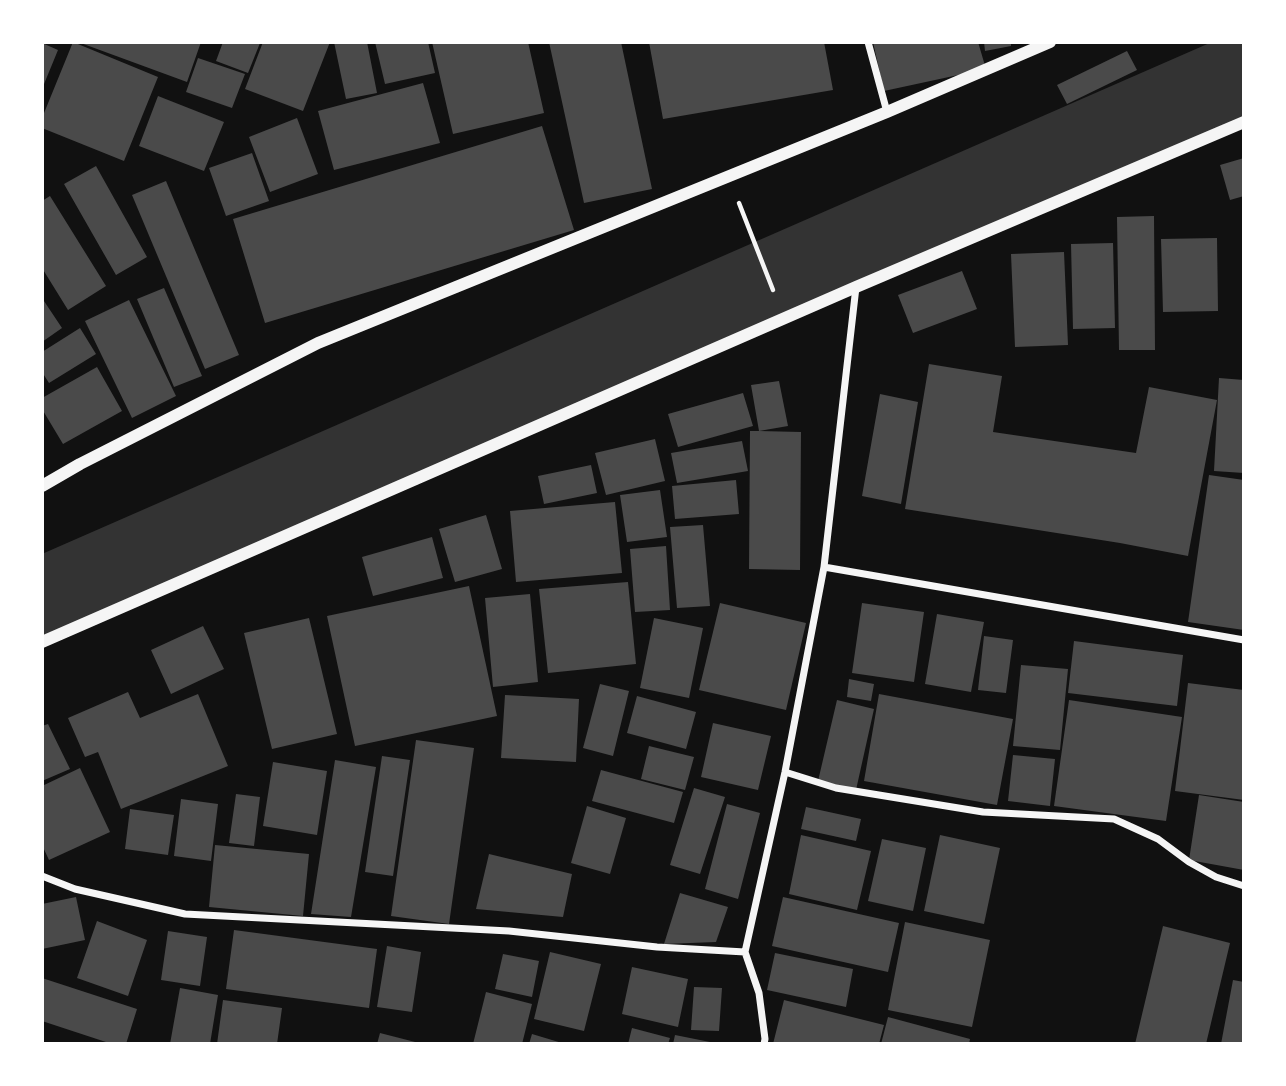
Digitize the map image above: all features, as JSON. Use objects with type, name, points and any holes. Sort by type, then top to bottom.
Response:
[{"type":"street","points":[[868,42],[887,112]]},
{"type":"street","points":[[42,486],[318,343],[887,112],[1050,42]]},
{"type":"street","points":[[42,642],[856,287],[1244,122]]},
{"type":"street","points":[[764,1044],[759,993],[745,952],[785,772],[824,567],[856,287]]},
{"type":"street","points":[[824,567],[1244,640]]},
{"type":"street","points":[[785,772],[836,788],[983,812],[1114,819],[1158,839],[1189,862],[1216,877],[1244,886]]},
{"type":"street","points":[[42,876],[75,889],[185,914],[509,931],[657,947],[745,952]]},
{"type":"path","points":[[737,196],[774,292]]},
{"type":"building","points":[[73,42],[158,77],[124,161],[42,128],[42,118]]},
{"type":"building","points":[[78,42],[201,42],[187,82]]},
{"type":"building","points":[[223,42],[260,43],[248,73],[216,61]]},
{"type":"building","points":[[263,42],[330,42],[303,111],[245,89]]},
{"type":"building","points":[[334,42],[367,42],[377,93],[346,99]]},
{"type":"building","points":[[375,42],[428,42],[435,73],[385,84]]},
{"type":"building","points":[[432,42],[528,42],[544,113],[453,134]]},
{"type":"building","points":[[549,42],[621,42],[652,189],[584,203]]},
{"type":"building","points":[[649,42],[824,42],[833,90],[663,119]]},
{"type":"building","points":[[873,42],[978,42],[986,69],[884,91]]},
{"type":"building","points":[[984,42],[1011,42],[1011,46],[985,51]]},
{"type":"building","points":[[42,43],[58,50],[42,89]]},
{"type":"building","points":[[1127,51],[1137,70],[1067,104],[1057,85]]},
{"type":"building","points":[[198,58],[245,74],[232,108],[186,92]]},
{"type":"building","points":[[423,83],[440,143],[334,170],[318,111]]},
{"type":"building","points":[[158,96],[224,122],[204,171],[139,146]]},
{"type":"building","points":[[297,118],[318,174],[270,192],[249,137]]},
{"type":"building","points":[[542,126],[574,230],[265,323],[233,219]]},
{"type":"building","points":[[252,153],[269,201],[226,216],[209,168]]},
{"type":"building","points":[[1244,158],[1244,196],[1230,200],[1220,165]]},
{"type":"building","points":[[96,166],[147,257],[116,275],[64,184]]},
{"type":"building","points":[[166,181],[239,355],[205,369],[132,195]]},
{"type":"building","points":[[50,196],[106,286],[68,310],[42,268],[42,201]]},
{"type":"building","points":[[1154,216],[1155,350],[1119,350],[1117,217]]},
{"type":"building","points":[[1217,238],[1218,311],[1163,312],[1161,239]]},
{"type":"building","points":[[1113,243],[1115,328],[1073,329],[1071,244]]},
{"type":"building","points":[[1064,252],[1068,345],[1015,347],[1011,254]]},
{"type":"building","points":[[962,271],[977,309],[913,333],[898,295]]},
{"type":"building","points":[[164,288],[202,376],[174,387],[137,299]]},
{"type":"building","points":[[42,298],[62,328],[42,342]]},
{"type":"building","points":[[129,300],[176,396],[132,418],[85,321]]},
{"type":"building","points":[[80,328],[96,354],[49,383],[42,372],[42,352]]},
{"type":"building","points":[[929,364],[1002,376],[993,432],[1136,453],[1149,387],[1217,400],[1188,556],[905,509]]},
{"type":"building","points":[[97,367],[122,411],[63,444],[42,409],[42,398]]},
{"type":"building","points":[[1219,378],[1244,380],[1244,473],[1214,471]]},
{"type":"building","points":[[779,381],[788,426],[759,431],[751,385]]},
{"type":"building","points":[[743,393],[753,426],[678,447],[668,414]]},
{"type":"building","points":[[880,394],[918,402],[901,504],[862,496]]},
{"type":"building","points":[[750,431],[801,432],[800,570],[749,569]]},
{"type":"building","points":[[655,439],[665,481],[606,495],[595,453]]},
{"type":"building","points":[[742,441],[748,471],[677,483],[671,453]]},
{"type":"building","points":[[591,465],[597,493],[544,504],[538,476]]},
{"type":"building","points":[[1209,475],[1244,480],[1244,630],[1188,622]]},
{"type":"building","points":[[736,480],[739,514],[675,519],[672,486]]},
{"type":"building","points":[[660,490],[667,537],[627,542],[620,495]]},
{"type":"building","points":[[615,502],[622,573],[516,582],[510,511]]},
{"type":"building","points":[[486,515],[502,569],[455,582],[439,529]]},
{"type":"building","points":[[703,525],[710,606],[677,608],[670,527]]},
{"type":"building","points":[[432,537],[443,578],[373,596],[362,557]]},
{"type":"building","points":[[666,546],[670,610],[635,612],[630,549]]},
{"type":"building","points":[[628,582],[636,664],[548,673],[539,589]]},
{"type":"building","points":[[469,586],[497,716],[355,746],[327,616]]},
{"type":"building","points":[[530,594],[538,682],[493,687],[485,598]]},
{"type":"building","points":[[720,603],[806,623],[786,710],[699,690]]},
{"type":"building","points":[[862,603],[924,612],[914,682],[852,673]]},
{"type":"building","points":[[937,614],[984,622],[971,692],[925,684]]},
{"type":"building","points":[[309,618],[337,734],[272,749],[244,633]]},
{"type":"building","points":[[654,618],[703,628],[689,698],[640,688]]},
{"type":"building","points":[[203,626],[224,669],[171,694],[151,650]]},
{"type":"building","points":[[984,636],[1013,640],[1006,693],[978,690]]},
{"type":"building","points":[[1074,641],[1183,655],[1177,706],[1068,693]]},
{"type":"building","points":[[1021,665],[1068,669],[1060,750],[1013,746]]},
{"type":"building","points":[[849,679],[874,684],[871,701],[847,697]]},
{"type":"building","points":[[1188,683],[1244,690],[1244,800],[1175,791]]},
{"type":"building","points":[[600,684],[629,691],[613,756],[583,748]]},
{"type":"building","points":[[128,692],[140,718],[198,694],[228,766],[121,809],[98,752],[85,757],[68,718]]},
{"type":"building","points":[[879,694],[1013,719],[997,805],[864,781]]},
{"type":"building","points":[[505,695],[579,699],[576,762],[501,758]]},
{"type":"building","points":[[637,696],[696,712],[686,749],[627,733]]},
{"type":"building","points":[[837,700],[874,709],[856,790],[818,781]]},
{"type":"building","points":[[1069,700],[1182,717],[1166,821],[1054,806]]},
{"type":"building","points":[[713,723],[771,736],[758,790],[701,777]]},
{"type":"building","points":[[48,724],[70,769],[42,781],[42,726]]},
{"type":"building","points":[[416,740],[474,748],[449,924],[391,916]]},
{"type":"building","points":[[649,746],[694,757],[685,790],[641,779]]},
{"type":"building","points":[[1013,755],[1055,759],[1050,806],[1008,801]]},
{"type":"building","points":[[382,756],[410,760],[393,876],[365,872]]},
{"type":"building","points":[[335,760],[376,767],[351,917],[311,914]]},
{"type":"building","points":[[273,762],[327,771],[317,835],[263,826]]},
{"type":"building","points":[[80,768],[110,832],[49,860],[42,845],[42,786]]},
{"type":"building","points":[[601,770],[683,792],[674,823],[592,801]]},
{"type":"building","points":[[694,788],[725,797],[700,874],[670,865]]},
{"type":"building","points":[[236,794],[260,797],[254,846],[229,843]]},
{"type":"building","points":[[1199,795],[1244,802],[1244,870],[1189,860]]},
{"type":"building","points":[[181,799],[218,804],[211,861],[174,856]]},
{"type":"building","points":[[727,804],[760,813],[738,899],[705,889]]},
{"type":"building","points":[[587,806],[626,818],[610,874],[571,863]]},
{"type":"building","points":[[806,807],[861,819],[856,841],[801,829]]},
{"type":"building","points":[[130,809],[174,815],[168,855],[125,849]]},
{"type":"building","points":[[801,835],[871,851],[857,910],[789,894]]},
{"type":"building","points":[[940,835],[1000,848],[984,924],[924,911]]},
{"type":"building","points":[[882,839],[926,848],[913,911],[868,901]]},
{"type":"building","points":[[215,845],[309,854],[303,916],[209,907]]},
{"type":"building","points":[[489,854],[572,874],[563,917],[476,909]]},
{"type":"building","points":[[680,893],[728,907],[716,942],[664,944]]},
{"type":"building","points":[[76,897],[85,940],[42,949],[42,904]]},
{"type":"building","points":[[783,897],[899,923],[888,972],[772,946]]},
{"type":"building","points":[[97,921],[147,940],[128,996],[77,978]]},
{"type":"building","points":[[905,922],[990,940],[972,1027],[888,1010]]},
{"type":"building","points":[[1163,926],[1230,943],[1206,1044],[1135,1044]]},
{"type":"building","points":[[234,930],[377,949],[369,1008],[226,989]]},
{"type":"building","points":[[168,931],[207,937],[200,986],[161,980]]},
{"type":"building","points":[[387,946],[421,952],[412,1012],[377,1007]]},
{"type":"building","points":[[550,952],[601,964],[584,1031],[534,1019]]},
{"type":"building","points":[[775,953],[853,969],[846,1007],[767,990]]},
{"type":"building","points":[[503,954],[539,961],[532,997],[495,989]]},
{"type":"building","points":[[632,967],[688,979],[678,1027],[622,1014]]},
{"type":"building","points":[[42,978],[137,1009],[126,1044],[112,1044],[42,1021]]},
{"type":"building","points":[[1233,980],[1244,982],[1244,1044],[1221,1044]]},
{"type":"building","points":[[694,987],[722,988],[719,1031],[691,1030]]},
{"type":"building","points":[[180,988],[218,995],[210,1044],[170,1044]]},
{"type":"building","points":[[486,992],[532,1004],[522,1044],[473,1044]]},
{"type":"building","points":[[223,1000],[282,1008],[277,1044],[217,1044]]},
{"type":"building","points":[[784,1000],[884,1025],[879,1044],[773,1044]]},
{"type":"building","points":[[888,1017],[970,1039],[969,1044],[881,1044]]},
{"type":"building","points":[[632,1028],[670,1038],[668,1044],[628,1044]]},
{"type":"building","points":[[380,1033],[419,1043],[419,1044],[377,1044]]},
{"type":"building","points":[[532,1034],[562,1043],[562,1044],[529,1044]]},
{"type":"building","points":[[675,1035],[715,1043],[715,1044],[673,1044]]},
{"type":"waterway","points":[[42,601],[1244,75]]}]
